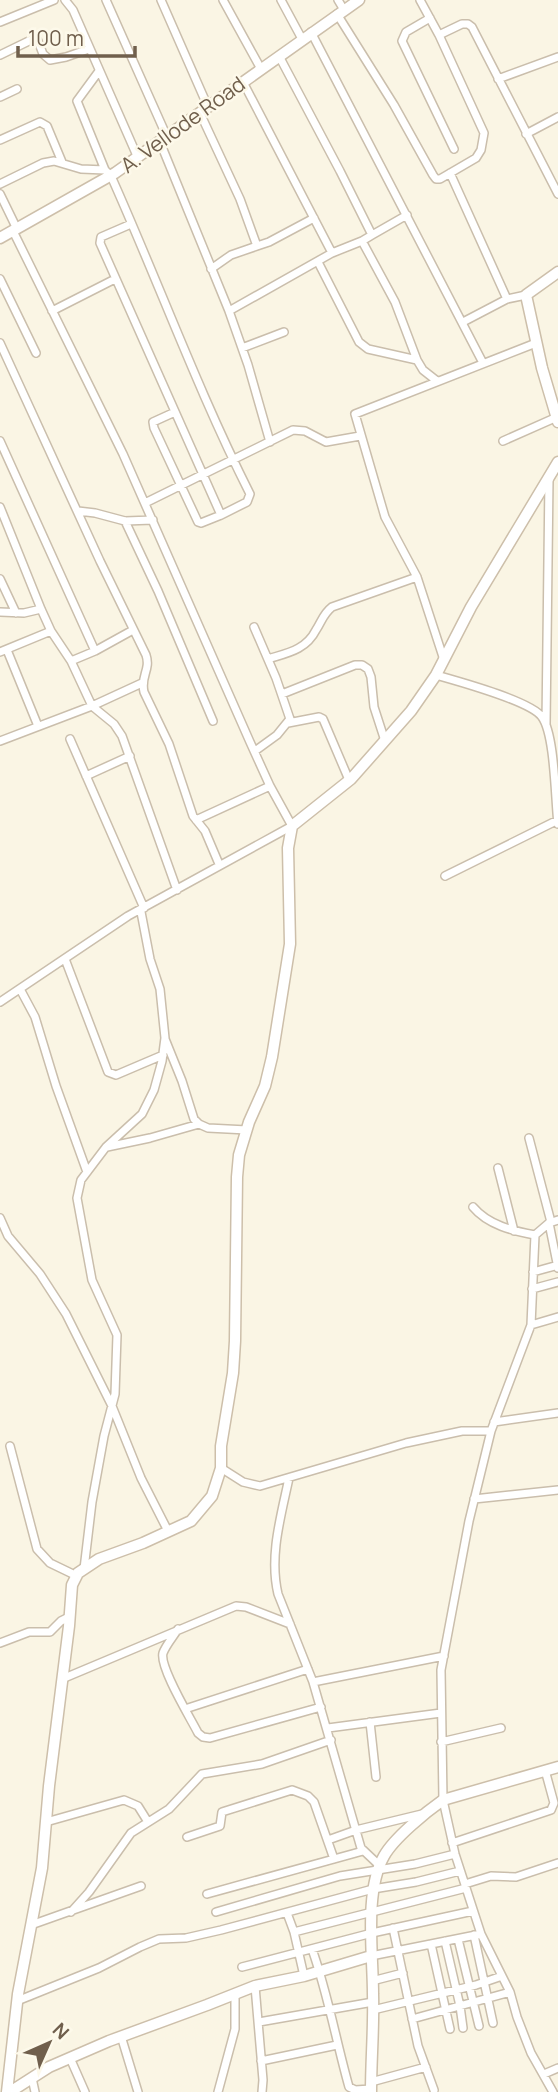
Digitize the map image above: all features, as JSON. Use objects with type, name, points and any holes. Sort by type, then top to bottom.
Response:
[{"type":"street","points":[[0,22],[54,0]]},
{"type":"street","points":[[67,0],[138,158]]},
{"type":"street","points":[[107,0],[164,139],[229,311],[270,442]]},
{"type":"street","points":[[161,0],[257,246]]},
{"type":"street","points":[[223,0],[261,69]]},
{"type":"street","points":[[281,0],[302,39]]},
{"type":"street","points":[[338,0],[341,12],[365,57],[436,179],[476,158],[481,150],[484,133],[420,0]]},
{"type":"street","name":"A. Vellode Road","points":[[0,238],[138,158],[359,0]]},
{"type":"street","points":[[430,18],[406,32],[401,41],[454,149]]},
{"type":"street","points":[[439,35],[462,24],[472,27],[558,194]]},
{"type":"street","points":[[311,32],[483,363]]},
{"type":"street","points":[[0,55],[33,38],[38,41],[43,54],[50,60],[89,49]]},
{"type":"street","points":[[279,56],[372,235]]},
{"type":"street","points":[[498,79],[558,57]]},
{"type":"street","points":[[99,71],[77,101],[233,461],[250,494],[247,502],[221,515],[198,522],[153,422],[175,412]]},
{"type":"street","points":[[243,82],[332,253]]},
{"type":"street","points":[[0,97],[17,89]]},
{"type":"street","points":[[526,135],[558,117]]},
{"type":"street","points":[[0,140],[40,122],[44,123],[62,162]]},
{"type":"street","points":[[0,184],[43,163],[54,161],[108,173]]},
{"type":"street","points":[[450,173],[507,299]]},
{"type":"street","points":[[0,194],[52,311],[123,454],[270,786],[292,826],[288,848],[290,944],[272,1057],[265,1086],[239,1155],[235,1341],[233,1373],[221,1446],[221,1468],[212,1496],[191,1521],[99,1559],[80,1573],[72,1585],[43,1868],[17,2001],[8,2092]]},
{"type":"street","points":[[229,311],[332,253],[362,241],[407,215]]},
{"type":"street","points":[[211,269],[231,255],[269,242],[314,218]]},
{"type":"street","points":[[131,224],[99,240],[221,515]]},
{"type":"street","points":[[362,241],[395,302],[417,360],[423,370],[436,381]]},
{"type":"street","points":[[318,262],[359,342],[368,349],[417,360]]},
{"type":"street","points":[[463,322],[507,299],[526,295],[558,272]]},
{"type":"street","points":[[0,279],[36,353]]},
{"type":"street","points":[[52,311],[115,279]]},
{"type":"street","points":[[503,441],[557,420],[526,295]]},
{"type":"street","points":[[242,348],[284,332]]},
{"type":"street","points":[[0,343],[149,663],[142,683],[169,744],[196,820],[205,831],[219,864]]},
{"type":"street","points":[[444,660],[417,577],[385,517],[355,417],[357,412],[536,344]]},
{"type":"street","points":[[145,503],[288,432],[305,430],[326,442],[360,436]]},
{"type":"street","points":[[0,441],[95,651]]},
{"type":"street","points":[[0,1002],[140,909],[292,826],[349,780],[411,711],[436,675],[471,607],[558,462]]},
{"type":"street","points":[[445,876],[558,822],[553,756],[546,724],[549,476]]},
{"type":"street","points":[[0,507],[51,631],[71,662],[92,706],[119,730],[177,890]]},
{"type":"street","points":[[78,511],[125,521],[153,520]]},
{"type":"street","points":[[125,521],[213,721]]},
{"type":"street","points":[[268,659],[300,649],[315,633],[324,613],[332,607],[417,577]]},
{"type":"street","points":[[0,579],[16,613]]},
{"type":"street","points":[[0,612],[16,613],[41,609]]},
{"type":"street","points":[[254,628],[282,694],[289,715],[288,723]]},
{"type":"street","points":[[71,662],[133,629]]},
{"type":"street","points":[[38,726],[3,651],[51,631]]},
{"type":"street","points":[[282,694],[355,665],[362,665],[368,669],[371,677],[374,707],[385,741]]},
{"type":"street","points":[[436,675],[526,705],[541,714],[546,724]]},
{"type":"street","points":[[0,741],[92,706],[142,683]]},
{"type":"street","points":[[255,751],[271,741],[288,723],[319,717],[323,719],[349,780]]},
{"type":"street","points":[[70,739],[141,912],[150,959],[160,989],[165,1038],[154,1090],[142,1114],[106,1147],[81,1180],[77,1198],[92,1280],[117,1335],[115,1394],[104,1436],[80,1573]]},
{"type":"street","points":[[86,776],[130,756]]},
{"type":"street","points":[[196,820],[270,786]]},
{"type":"street","points":[[65,959],[108,1072],[116,1075],[163,1055]]},
{"type":"street","points":[[20,989],[35,1017],[87,1172]]},
{"type":"street","points":[[165,1038],[194,1119],[208,1128],[247,1130]]},
{"type":"street","points":[[106,1147],[199,1124]]},
{"type":"street","points":[[529,1138],[553,1222],[558,1266],[533,1272]]},
{"type":"street","points":[[498,1168],[514,1231]]},
{"type":"street","points":[[473,1207],[487,1221],[535,1235],[553,1222]]},
{"type":"street","points":[[0,1218],[8,1236],[54,1294],[112,1406],[141,1478],[168,1531]]},
{"type":"street","points":[[493,2023],[473,1911],[452,1843],[443,1800],[441,1670],[474,1499],[491,1431],[531,1325],[535,1235]]},
{"type":"street","points":[[532,1289],[558,1282]]},
{"type":"street","points":[[531,1325],[558,1317]]},
{"type":"street","points":[[494,1422],[558,1413]]},
{"type":"street","points":[[221,1468],[243,1482],[260,1486],[406,1443],[462,1431],[491,1431]]},
{"type":"street","points":[[10,1446],[37,1549],[50,1563],[80,1573]]},
{"type":"street","points":[[289,1478],[277,1538],[274,1580],[313,1682],[363,1851],[379,1869]]},
{"type":"street","points":[[474,1499],[558,1490]]},
{"type":"street","points":[[62,1679],[236,1606],[246,1607],[290,1624]]},
{"type":"street","points":[[0,1643],[29,1632],[50,1632],[69,1617]]},
{"type":"street","points":[[178,1629],[163,1653],[163,1659],[174,1689],[198,1733],[203,1737],[210,1738],[321,1707]]},
{"type":"street","points":[[313,1682],[444,1656]]},
{"type":"street","points":[[185,1709],[308,1669]]},
{"type":"street","points":[[328,1728],[441,1713]]},
{"type":"street","points":[[370,1721],[376,1777]]},
{"type":"street","points":[[441,1742],[500,1728]]},
{"type":"street","points":[[71,1912],[89,1892],[131,1833],[169,1809],[202,1774],[262,1764],[331,1740]]},
{"type":"street","points":[[371,2088],[373,1889],[374,1878],[383,1857],[392,1845],[443,1800],[558,1767]]},
{"type":"street","points":[[452,1843],[551,1810],[554,1803],[545,1770]]},
{"type":"street","points":[[187,1837],[220,1826],[222,1812],[292,1790],[299,1791],[314,1802],[334,1859]]},
{"type":"street","points":[[46,1822],[124,1800],[138,1806],[148,1822]]},
{"type":"street","points":[[328,1840],[356,1830],[426,1813]]},
{"type":"street","points":[[207,1894],[363,1851]]},
{"type":"street","points":[[216,1912],[340,1876],[455,1854]]},
{"type":"street","points":[[294,1932],[372,1913],[491,1876],[516,1877],[558,1863]]},
{"type":"street","points":[[17,2001],[99,1968],[159,1939],[186,1938],[373,1889],[460,1871]]},
{"type":"street","points":[[31,1926],[141,1886]]},
{"type":"street","points":[[242,1967],[372,1933],[473,1911]]},
{"type":"street","points":[[288,1913],[304,1976]]},
{"type":"street","points":[[393,1928],[418,2046],[434,2090]]},
{"type":"street","points":[[8,2092],[49,2067],[121,2036],[255,1986],[304,1976],[371,1956],[478,1935]]},
{"type":"street","points":[[478,1935],[510,1992],[531,2053],[552,2092]]},
{"type":"street","points":[[458,1938],[479,2026]]},
{"type":"street","points":[[445,1941],[463,2028]]},
{"type":"street","points":[[431,1944],[450,2029]]},
{"type":"street","points":[[312,1949],[331,2009],[337,2045],[349,2087],[355,2090],[371,2088],[426,2067]]},
{"type":"street","points":[[372,1981],[403,1973]]},
{"type":"street","points":[[259,2022],[331,2009],[408,2001],[502,1976]]},
{"type":"street","points":[[255,1986],[262,2092]]},
{"type":"street","points":[[412,2020],[510,1992]]},
{"type":"street","points":[[218,2092],[235,2029],[235,1994]]},
{"type":"street","points":[[121,2036],[138,2092]]},
{"type":"street","points":[[261,2061],[337,2045]]},
{"type":"street","points":[[70,2058],[85,2092]]},
{"type":"street","points":[[544,2074],[558,2068]]},
{"type":"street","points":[[32,2078],[36,2092]]}]
